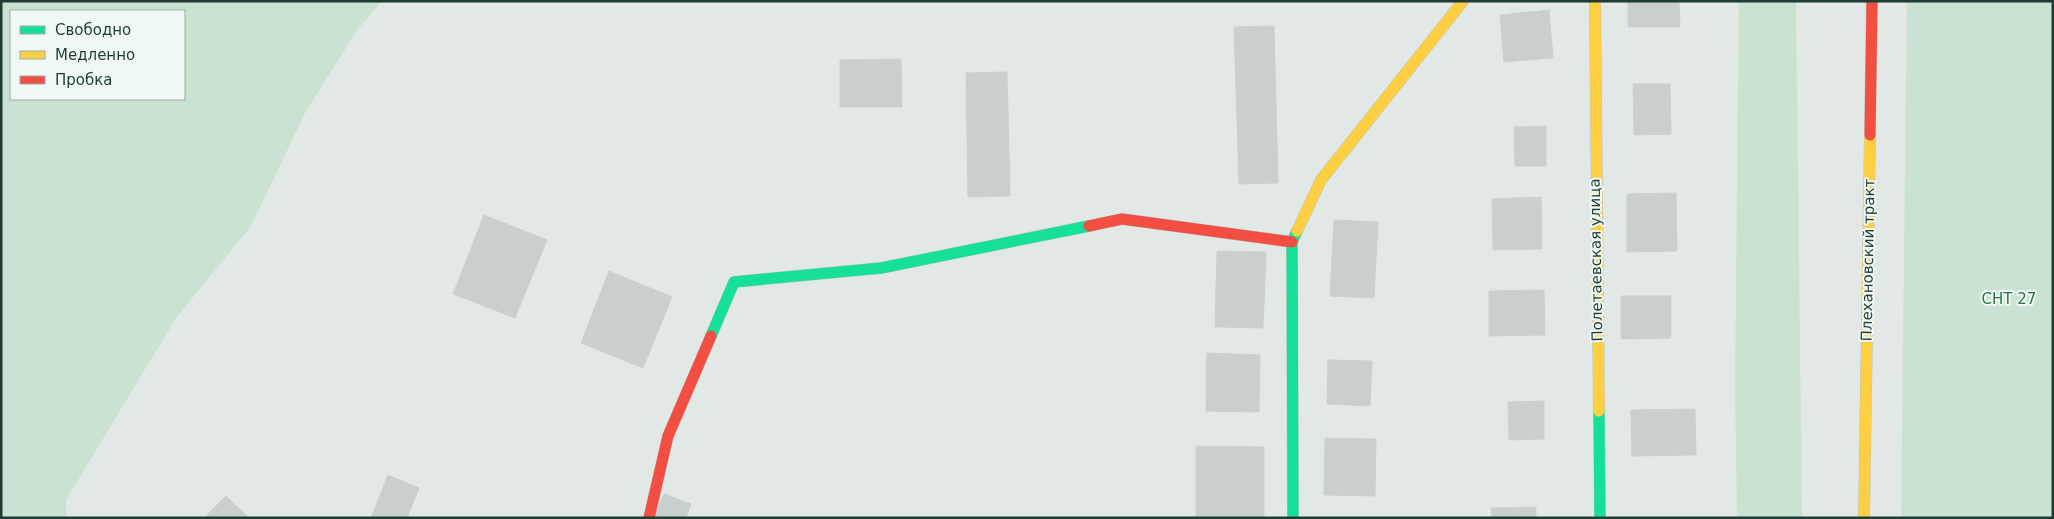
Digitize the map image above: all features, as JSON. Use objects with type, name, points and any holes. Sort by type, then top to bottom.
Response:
[{"type":"street","points":[[1294,518],[1292,242],[1321,180],[1463,1]]},
{"type":"street","name":"Полетаевская улица","points":[[1594,1],[1600,518]]},
{"type":"street","name":"Плехановский тракт","points":[[1864,518],[1872,1]]},
{"type":"street","points":[[649,518],[668,436],[734,282],[882,268],[1122,219],[1292,242]]},
{"type":"green space","points":[[1,1],[382,1],[358,29],[306,111],[251,226],[176,318],[66,500],[66,518],[1,518]]},
{"type":"green space","points":[[1739,1],[1796,1],[1802,518],[1737,518],[1735,385]]},
{"type":"green space","name":"СНТ 27","points":[[1907,1],[2053,1],[2053,518],[1901,518]]},
{"type":"building","points":[[1628,1],[1679,1],[1680,27],[1628,27]]},
{"type":"building","points":[[1549,10],[1553,58],[1504,62],[1500,15]]},
{"type":"building","points":[[1274,26],[1278,183],[1239,184],[1234,27]]},
{"type":"building","points":[[901,59],[902,107],[840,107],[840,60]]},
{"type":"building","points":[[1007,72],[1010,196],[968,197],[966,73]]},
{"type":"building","points":[[1633,84],[1670,84],[1671,134],[1634,135]]},
{"type":"building","points":[[1546,126],[1546,166],[1515,166],[1514,127]]},
{"type":"building","points":[[1676,193],[1677,251],[1627,252],[1627,194]]},
{"type":"building","points":[[1541,197],[1542,249],[1493,250],[1492,199]]},
{"type":"building","points":[[484,215],[547,240],[515,318],[453,294]]},
{"type":"building","points":[[1334,220],[1378,222],[1374,298],[1330,296]]},
{"type":"building","points":[[1217,251],[1266,252],[1263,328],[1215,327]]},
{"type":"building","points":[[609,271],[672,297],[643,368],[581,343]]},
{"type":"building","points":[[1544,290],[1545,335],[1489,336],[1489,291]]},
{"type":"building","points":[[1621,296],[1671,296],[1671,338],[1621,339]]},
{"type":"building","points":[[1207,353],[1260,355],[1259,412],[1206,411]]},
{"type":"building","points":[[1328,360],[1372,361],[1370,406],[1327,404]]},
{"type":"building","points":[[1544,401],[1544,439],[1509,440],[1508,402]]},
{"type":"building","points":[[1695,409],[1696,455],[1632,456],[1631,410]]},
{"type":"building","points":[[1325,438],[1376,439],[1375,496],[1324,495]]},
{"type":"building","points":[[1196,446],[1264,447],[1264,517],[1196,517]]},
{"type":"building","points":[[388,475],[419,488],[407,518],[371,518]]},
{"type":"building","points":[[664,494],[691,504],[686,518],[654,518]]},
{"type":"building","points":[[226,496],[247,516],[246,518],[204,518]]},
{"type":"building","points":[[1536,507],[1536,518],[1492,518],[1491,508]]},
{"type":"traffic: fast","points":[[711,336],[734,282],[881,268],[1089,226]]},
{"type":"traffic: fast","points":[[1293,518],[1292,242],[1297,231]]},
{"type":"traffic: fast","points":[[1599,411],[1600,518]]},
{"type":"traffic: slow","points":[[1297,231],[1321,180],[1463,1]]},
{"type":"traffic: slow","points":[[1595,1],[1599,411]]},
{"type":"traffic: slow","points":[[1864,518],[1870,135]]},
{"type":"traffic: jam","points":[[1870,135],[1872,1]]},
{"type":"traffic: jam","points":[[1089,226],[1122,219],[1292,242]]},
{"type":"traffic: jam","points":[[649,518],[668,436],[711,336]]}]
